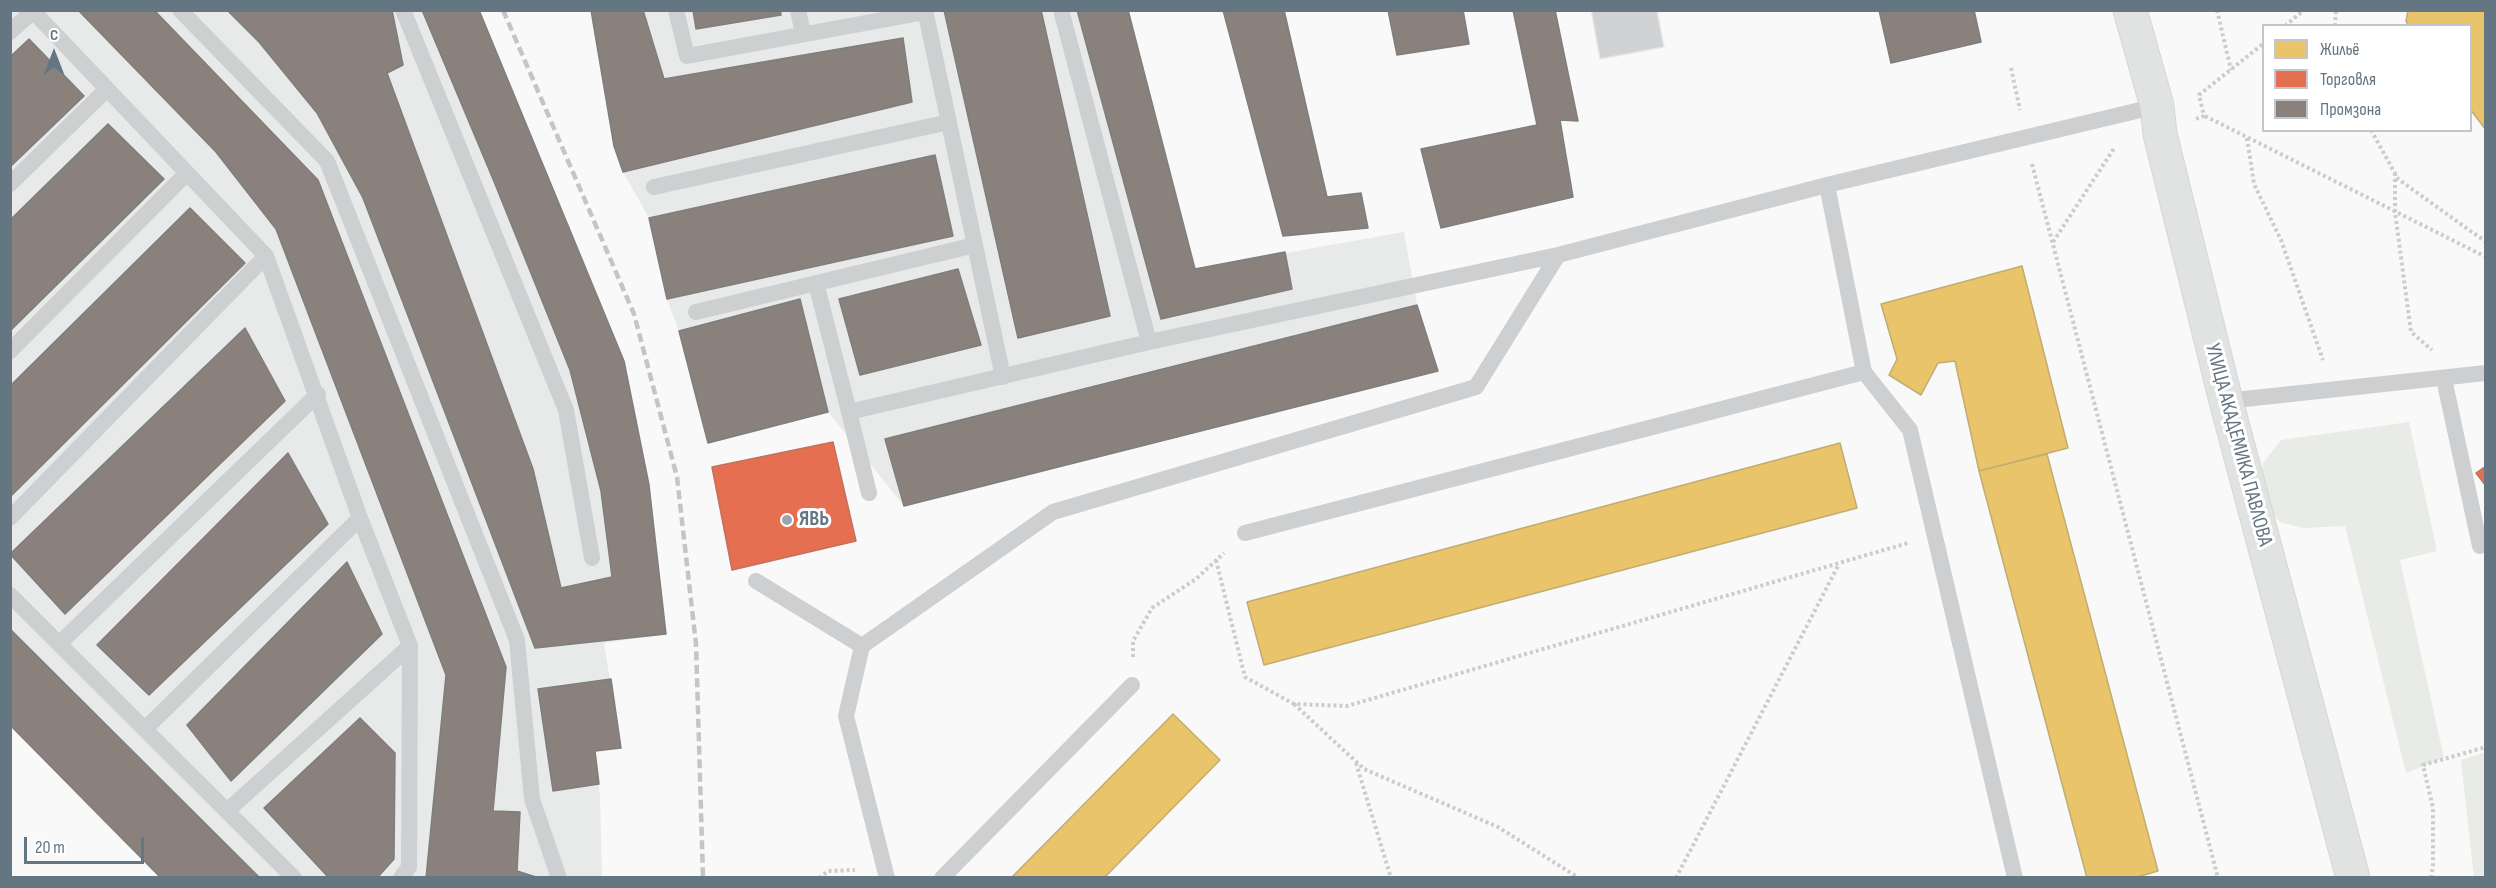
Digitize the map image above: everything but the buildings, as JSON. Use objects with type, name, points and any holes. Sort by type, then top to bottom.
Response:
[{"type":"main road","name":"УЛИЦА АКАДЕМИКА ПАВЛОВА","points":[[2130,10],[2157,105],[2160,134],[2226,401],[2353,878]]},
{"type":"lane","points":[[180,10],[327,161],[517,640],[531,799],[559,878]]},
{"type":"lane","points":[[403,10],[566,410],[592,558]]},
{"type":"lane","points":[[676,10],[687,56],[925,11],[1003,377]]},
{"type":"lane","points":[[798,10],[803,34]]},
{"type":"lane","points":[[1061,10],[1149,342]]},
{"type":"lane","points":[[10,32],[33,11],[266,256],[318,394],[360,518],[410,646],[409,867],[401,878]]},
{"type":"lane","points":[[10,184],[107,89]]},
{"type":"lane","points":[[849,412],[1149,342],[1558,255],[1827,185],[2157,105]]},
{"type":"lane","points":[[654,187],[949,122]]},
{"type":"lane","points":[[10,351],[187,173]]},
{"type":"lane","points":[[1827,185],[1864,372],[1910,430],[2015,878]]},
{"type":"lane","points":[[696,312],[975,245]]},
{"type":"lane","points":[[886,873],[846,716],[862,646],[1053,512],[1476,387],[1558,255]]},
{"type":"lane","points":[[10,518],[266,256]]},
{"type":"lane","points":[[816,283],[869,494]]},
{"type":"lane","points":[[1245,533],[1864,372]]},
{"type":"lane","points":[[2226,401],[2486,373]]},
{"type":"lane","points":[[2444,379],[2480,546]]},
{"type":"lane","points":[[59,644],[318,394]]},
{"type":"lane","points":[[144,729],[360,518]]},
{"type":"lane","points":[[756,581],[862,646]]},
{"type":"lane","points":[[10,596],[294,878]]},
{"type":"lane","points":[[227,811],[410,646]]},
{"type":"lane","points":[[942,878],[1132,685]]},
{"type":"path","points":[[2217,10],[2231,70]]},
{"type":"path","points":[[2287,24],[2304,10]]},
{"type":"path","points":[[2199,95],[2262,45]]},
{"type":"path","points":[[2011,68],[2025,138],[2218,878]]},
{"type":"path","points":[[2204,116],[2486,257]]},
{"type":"path","points":[[2372,132],[2398,179],[2486,242]]},
{"type":"path","points":[[2247,138],[2254,184],[2281,240],[2319,352],[2338,389]]},
{"type":"path","points":[[2053,242],[2117,144]]},
{"type":"path","points":[[2395,173],[2395,212],[2411,332]]},
{"type":"path","points":[[1132,685],[1133,641],[1152,608],[1196,579],[1245,533]]},
{"type":"path","points":[[1294,704],[1347,706],[1935,536]]},
{"type":"path","points":[[1216,560],[1245,677],[1294,704],[1364,769],[1498,827],[1579,878]]},
{"type":"path","points":[[1676,878],[1839,563]]},
{"type":"path","points":[[2431,878],[2433,808],[2423,765],[2486,747]]},
{"type":"path","points":[[1356,762],[1391,878]]},
{"type":"path","points":[[819,878],[828,871],[886,873]]},
{"type":"shaded area","points":[[10,11],[479,11],[624,361],[649,485],[666,634],[604,643],[621,748],[595,751],[600,797],[602,877],[161,877],[11,725]]},
{"type":"shaded area","points":[[591,11],[1128,11],[1195,269],[1404,232],[1417,305],[1438,371],[904,506],[828,412],[708,443],[679,331],[667,299],[649,218],[623,172],[614,146]]},
{"type":"shaded area","points":[[2409,422],[2437,551],[2400,560],[2444,758],[2406,773],[2345,526],[2303,528],[2280,522],[2266,506],[2261,481],[2263,463],[2281,440]]},
{"type":"shaded area","points":[[2485,752],[2485,877],[2474,877],[2461,760]]},
{"type":"railway","points":[[503,10],[634,314],[677,477],[696,644],[703,878]]},
{"type":"place","name":"ЯВЬ","points":[[787,520]]}]
